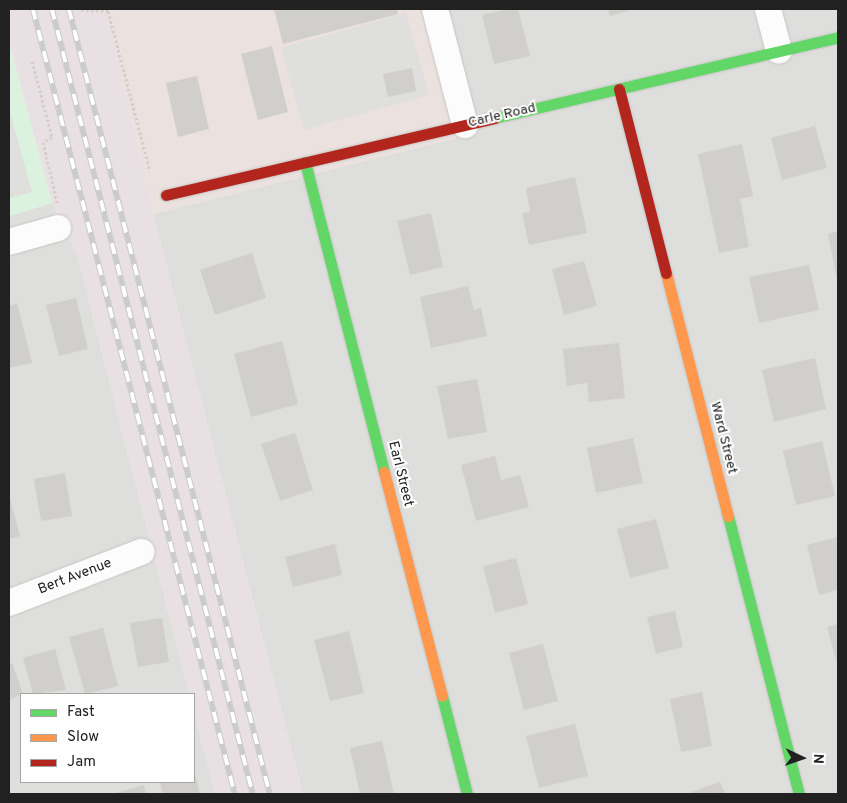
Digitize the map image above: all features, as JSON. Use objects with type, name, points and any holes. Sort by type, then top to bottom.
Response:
[{"type":"street","points":[[435,9],[465,124]]},
{"type":"street","points":[[768,9],[779,51]]},
{"type":"street","name":"Carle Road","points":[[166,195],[838,37]]},
{"type":"street","name":"Ward Street","points":[[619,89],[799,794]]},
{"type":"street","name":"Earl Street","points":[[305,162],[467,794]]},
{"type":"street","points":[[9,242],[58,228]]},
{"type":"street","name":"Bert Avenue","points":[[9,603],[141,552]]},
{"type":"path","points":[[81,10],[108,11],[148,172],[157,170],[166,195]]},
{"type":"path","points":[[32,61],[52,137],[43,142],[56,193],[58,228]]},
{"type":"shaded area","points":[[9,9],[106,9],[153,214],[303,794],[215,794],[195,716],[195,693],[189,693],[77,255],[52,203],[9,42]]},
{"type":"shaded area","points":[[106,9],[424,9],[456,138],[153,214]]},
{"type":"shaded area","points":[[424,9],[838,9],[838,794],[303,794],[153,214],[456,138]]},
{"type":"shaded area","points":[[406,13],[429,95],[304,130],[281,48]]},
{"type":"shaded area","points":[[9,108],[32,192],[9,198]]},
{"type":"shaded area","points":[[52,203],[77,255],[189,693],[20,693],[20,783],[195,783],[195,716],[215,794],[9,794],[9,216]]},
{"type":"green space","points":[[9,42],[52,203],[9,216]]},
{"type":"building","points":[[274,9],[397,9],[398,14],[283,44]]},
{"type":"building","points":[[508,9],[518,9],[530,56],[494,64],[482,15]]},
{"type":"building","points":[[608,9],[634,9],[610,16]]},
{"type":"building","points":[[272,46],[288,112],[258,120],[241,54]]},
{"type":"building","points":[[412,68],[416,91],[388,97],[383,74]]},
{"type":"building","points":[[197,76],[209,129],[178,137],[166,83]]},
{"type":"building","points":[[815,126],[827,168],[782,180],[771,138]]},
{"type":"building","points":[[742,144],[753,196],[740,199],[749,247],[719,253],[698,154]]},
{"type":"building","points":[[575,177],[587,233],[529,245],[522,213],[530,212],[526,188]]},
{"type":"building","points":[[431,213],[443,267],[410,275],[397,221]]},
{"type":"building","points":[[838,231],[838,280],[837,280],[828,234]]},
{"type":"building","points":[[252,253],[266,298],[215,315],[200,270]]},
{"type":"building","points":[[584,261],[597,306],[564,315],[552,269]]},
{"type":"building","points":[[809,265],[819,310],[759,323],[749,277]]},
{"type":"building","points":[[468,286],[474,310],[481,308],[487,336],[431,348],[420,297]]},
{"type":"building","points":[[76,298],[88,349],[59,356],[46,305]]},
{"type":"building","points":[[17,303],[32,363],[9,368],[9,306]]},
{"type":"building","points":[[282,341],[298,404],[251,417],[234,354]]},
{"type":"building","points":[[619,343],[625,398],[589,402],[587,383],[567,386],[563,349]]},
{"type":"building","points":[[815,358],[826,409],[774,422],[762,370]]},
{"type":"building","points":[[477,379],[487,432],[448,439],[437,386]]},
{"type":"building","points":[[295,433],[313,490],[280,501],[261,444]]},
{"type":"building","points":[[633,438],[643,483],[596,493],[587,448]]},
{"type":"building","points":[[822,441],[835,496],[796,505],[783,451]]},
{"type":"building","points":[[495,456],[501,480],[520,475],[529,507],[476,521],[461,465]]},
{"type":"building","points":[[65,473],[72,516],[41,521],[34,479]]},
{"type":"building","points":[[9,495],[20,536],[9,539]]},
{"type":"building","points":[[656,519],[669,568],[630,578],[617,529]]},
{"type":"building","points":[[838,537],[838,590],[819,595],[807,545]]},
{"type":"building","points":[[335,544],[342,575],[293,587],[285,557]]},
{"type":"building","points":[[516,558],[528,604],[495,613],[483,566]]},
{"type":"building","points":[[675,611],[683,647],[656,654],[647,617]]},
{"type":"building","points":[[162,618],[169,662],[138,667],[130,623]]},
{"type":"building","points":[[838,624],[838,667],[827,627]]},
{"type":"building","points":[[103,628],[118,686],[85,693],[69,637]]},
{"type":"building","points":[[349,631],[364,693],[330,701],[314,640]]},
{"type":"building","points":[[543,644],[558,701],[524,710],[509,653]]},
{"type":"building","points":[[55,649],[66,690],[33,693],[23,658]]},
{"type":"building","points":[[12,663],[23,693],[9,700],[9,664]]},
{"type":"building","points":[[702,692],[712,746],[681,752],[670,699]]},
{"type":"building","points":[[575,724],[588,776],[539,788],[526,736]]},
{"type":"building","points":[[382,741],[394,794],[360,794],[350,748]]},
{"type":"building","points":[[195,774],[200,794],[163,794],[160,783],[195,783]]},
{"type":"building","points":[[720,782],[725,794],[686,794]]},
{"type":"building","points":[[144,785],[146,794],[113,794]]},
{"type":"railway","points":[[33,9],[235,794]]},
{"type":"railway","points":[[52,9],[253,794]]},
{"type":"railway","points":[[69,9],[270,794]]},
{"type":"traffic: fast","points":[[494,118],[838,37]]},
{"type":"traffic: fast","points":[[305,162],[384,472]]},
{"type":"traffic: fast","points":[[728,516],[799,794]]},
{"type":"traffic: fast","points":[[442,696],[467,794]]},
{"type":"traffic: slow","points":[[666,273],[728,516]]},
{"type":"traffic: slow","points":[[384,472],[442,696]]},
{"type":"traffic: jam","points":[[619,89],[666,273]]},
{"type":"traffic: jam","points":[[166,195],[494,118]]}]
